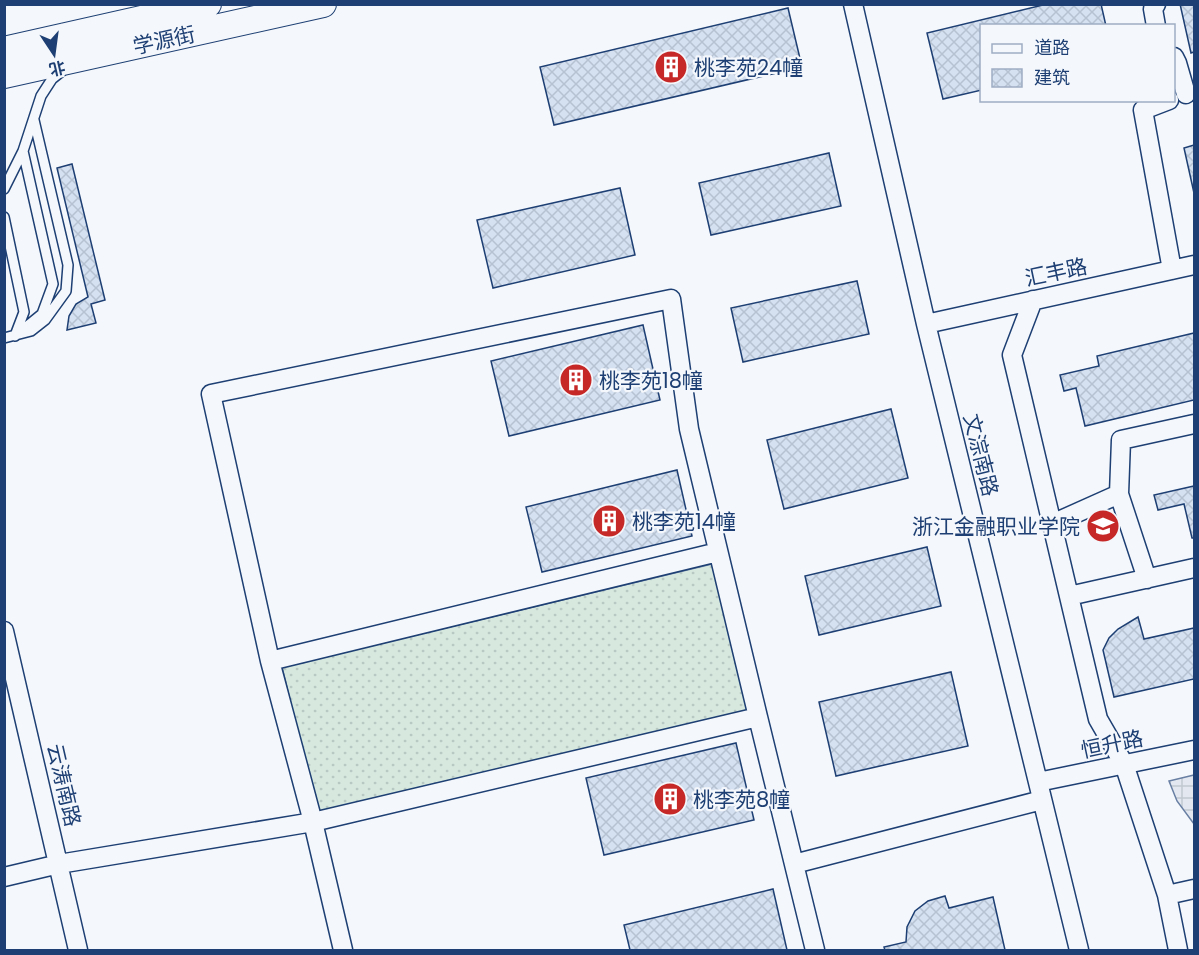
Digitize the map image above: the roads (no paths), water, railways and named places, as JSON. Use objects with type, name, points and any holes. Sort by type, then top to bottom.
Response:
[{"type":"main road","points":[[4,50],[208,4]]},
{"type":"main road","name":"学源街","points":[[4,75],[323,4]]},
{"type":"street","name":"文淙南路","points":[[853,4],[926,324],[1079,951]]},
{"type":"street","points":[[1156,4],[1153,9],[1156,24]]},
{"type":"street","points":[[1175,60],[1181,96]]},
{"type":"street","points":[[1165,102],[1143,110],[1172,270]]},
{"type":"street","name":"汇丰路","points":[[926,324],[1194,265]]},
{"type":"street","points":[[344,951],[270,661],[211,394],[671,299],[688,429],[815,951]]},
{"type":"street","points":[[1033,300],[1012,355],[1098,718],[1124,764],[1167,895],[1179,951]]},
{"type":"street","points":[[1147,579],[1119,494],[1121,440],[1194,424]]},
{"type":"street","points":[[1052,524],[1119,494]]},
{"type":"street","points":[[270,661],[718,552]]},
{"type":"street","points":[[1069,596],[1194,568]]},
{"type":"street","name":"云涛南路","points":[[4,631],[78,951]]},
{"type":"street","points":[[4,877],[59,864],[312,822],[758,717]]},
{"type":"street","name":"恒升路","points":[[794,864],[1124,764],[1194,750]]},
{"type":"street","points":[[1167,895],[1194,889]]},
{"type":"lane","points":[[4,189],[23,151],[41,96],[52,78],[76,59]]},
{"type":"lane","points":[[4,338],[31,331],[45,320],[66,291],[68,265],[34,118]]},
{"type":"lane","points":[[15,336],[42,314],[53,284],[23,151]]},
{"type":"lane","points":[[4,217],[24,312],[15,336]]},
{"type":"place","name":"桃李苑24幢","points":[[671,67]]},
{"type":"place","name":"桃李苑18幢","points":[[576,380]]},
{"type":"place","name":"桃李苑14幢","points":[[609,521]]},
{"type":"place","name":"浙江金融职业学院","points":[[1103,526]]},
{"type":"place","name":"桃李苑8幢","points":[[670,799]]}]
